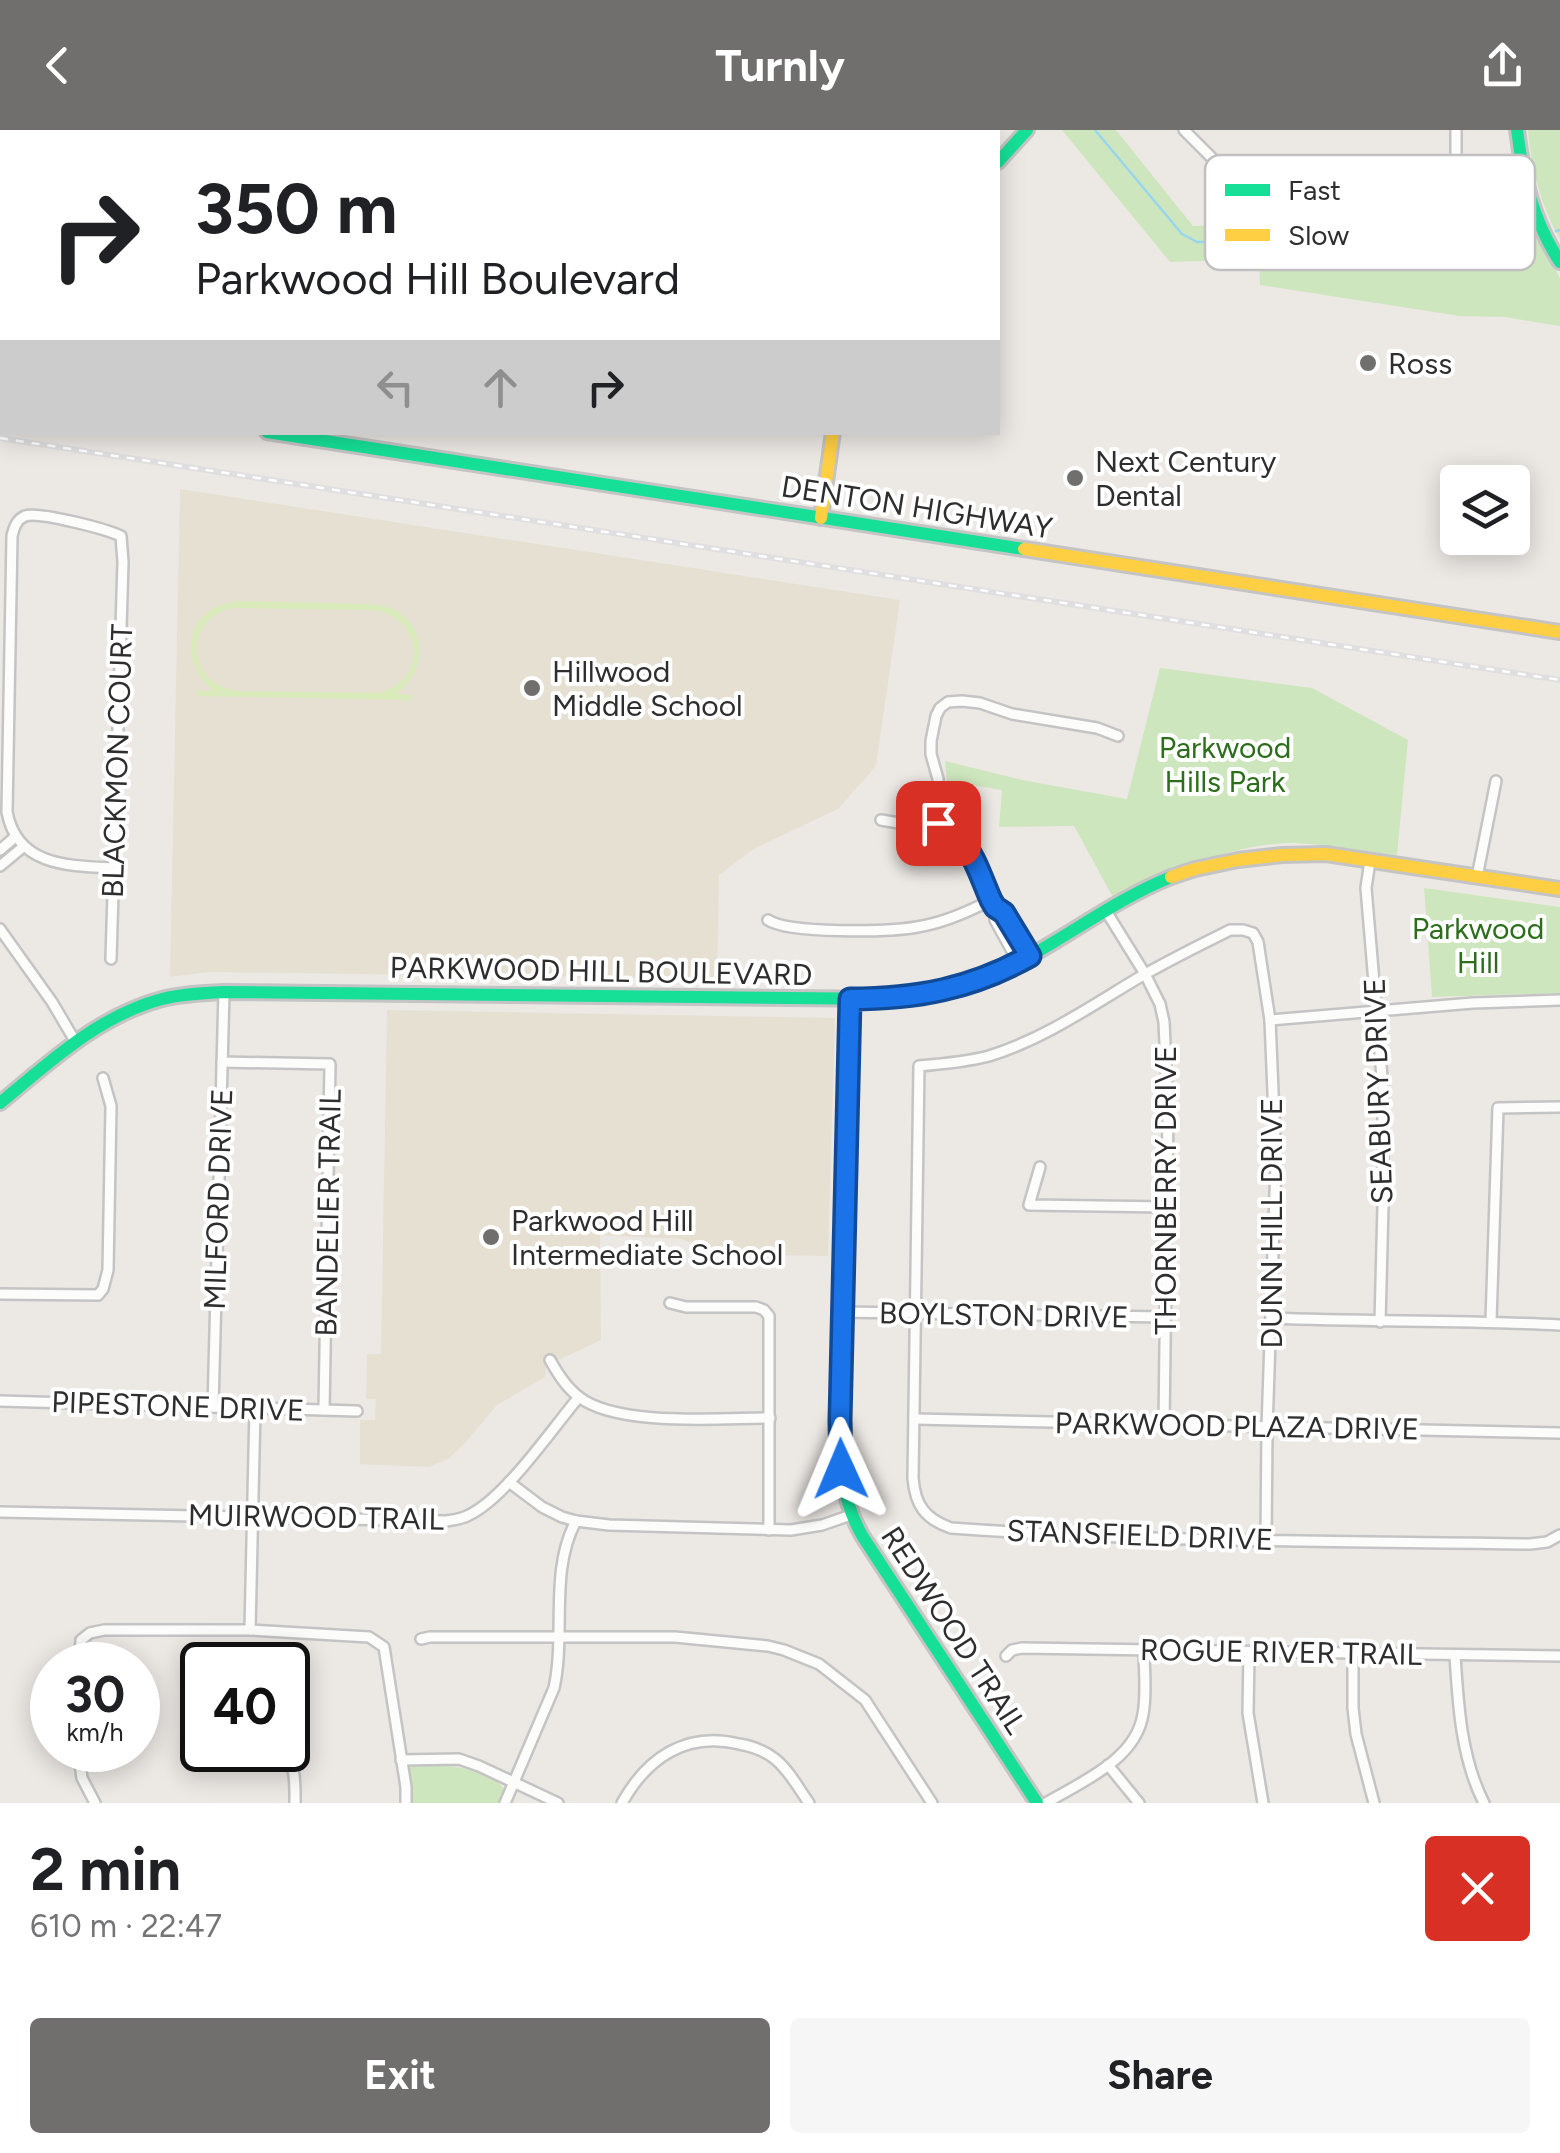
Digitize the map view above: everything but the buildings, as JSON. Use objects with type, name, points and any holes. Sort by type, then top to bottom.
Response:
[{"type":"street","points":[[1000,160],[1026,130]]},
{"type":"street","points":[[1184,130],[1209,155]]},
{"type":"street","points":[[1517,130],[1520,155]]},
{"type":"street","points":[[1535,219],[1560,262]]},
{"type":"street","name":"DENTON HIGHWAY","points":[[286,435],[1560,632]]},
{"type":"street","points":[[821,518],[833,435]]},
{"type":"street","name":"BLACKMON COURT","points":[[15,837],[7,812],[12,536],[15,524],[23,516],[36,515],[121,536],[111,959]]},
{"type":"street","points":[[1024,959],[995,920],[993,904],[968,851],[957,836],[938,823],[938,779],[931,754],[936,716],[948,702],[962,701],[1118,736]]},
{"type":"street","points":[[1477,877],[1496,781]]},
{"type":"street","points":[[881,820],[938,823]]},
{"type":"street","points":[[0,850],[15,837],[46,859],[76,866],[114,868]]},
{"type":"street","points":[[0,866],[23,846]]},
{"type":"street","name":"PARKWOOD HILL BOULEVARD","points":[[0,1103],[103,1022],[163,998],[224,992],[891,998],[940,992],[977,982],[1154,884],[1232,861],[1326,854],[1560,889]]},
{"type":"street","name":"SEABURY DRIVE","points":[[1370,861],[1366,888],[1382,1089],[1380,1322]]},
{"type":"street","points":[[768,920],[776,925],[804,928],[916,928],[993,904]]},
{"type":"street","name":"THORNBERRY DRIVE","points":[[1106,911],[1145,974],[1164,1022],[1168,1110],[1164,1424]]},
{"type":"street","points":[[0,929],[75,1042]]},
{"type":"street","name":"DUNN HILL DRIVE","points":[[1145,974],[1230,930],[1253,932],[1258,942],[1270,1020],[1276,1164],[1266,1540]]},
{"type":"street","name":"STANSFIELD DRIVE","points":[[1145,974],[1055,1028],[1020,1044],[956,1063],[919,1066],[914,1494],[928,1516],[938,1523],[966,1529],[1162,1538],[1530,1544],[1560,1535]]},
{"type":"street","name":"MILFORD DRIVE","points":[[212,1407],[224,992]]},
{"type":"street","name":"REDWOOD TRAIL","points":[[850,999],[840,1446],[844,1489],[851,1515],[870,1550],[1037,1803]]},
{"type":"street","points":[[1270,1020],[1560,1000]]},
{"type":"street","name":"BANDELIER TRAIL","points":[[222,1062],[330,1064],[324,1410]]},
{"type":"street","points":[[0,1294],[98,1295],[103,1289],[108,1270],[111,1106],[102,1078]]},
{"type":"street","points":[[1491,1321],[1498,1108],[1560,1108]]},
{"type":"street","points":[[1040,1168],[1030,1205],[1168,1207]]},
{"type":"street","points":[[670,1303],[686,1308],[756,1307],[766,1312],[770,1322],[769,1530]]},
{"type":"street","name":"BOYLSTON DRIVE","points":[[842,1312],[1166,1317]]},
{"type":"street","points":[[1272,1318],[1560,1325]]},
{"type":"street","points":[[550,1360],[562,1380],[595,1406],[638,1416],[770,1418]]},
{"type":"street","name":"MUIRWOOD TRAIL","points":[[0,1512],[446,1521],[467,1517],[490,1502],[509,1482],[579,1397]]},
{"type":"street","name":"PIPESTONE DRIVE","points":[[0,1401],[357,1411]]},
{"type":"street","points":[[250,1630],[255,1408]]},
{"type":"street","name":"PARKWOOD PLAZA DRIVE","points":[[914,1419],[1560,1433]]},
{"type":"street","points":[[509,1482],[542,1507],[576,1521],[609,1525],[769,1530],[807,1528],[851,1515]]},
{"type":"street","points":[[505,1803],[554,1688],[563,1564],[576,1521]]},
{"type":"street","points":[[81,1642],[87,1635],[104,1630],[250,1630],[369,1637],[384,1647],[406,1803]]},
{"type":"street","points":[[421,1639],[676,1637],[784,1650],[819,1664],[865,1700],[932,1803]]},
{"type":"street","name":"ROGUE RIVER TRAIL","points":[[1006,1656],[1022,1648],[1560,1656]]},
{"type":"street","points":[[1046,1803],[1108,1765],[1138,1734],[1144,1713],[1144,1650]]},
{"type":"street","points":[[1250,1652],[1248,1712],[1263,1803]]},
{"type":"street","points":[[1353,1653],[1356,1734],[1374,1803]]},
{"type":"street","points":[[819,1664],[824,1654]]},
{"type":"street","points":[[1455,1655],[1466,1752],[1484,1803]]},
{"type":"street","points":[[622,1803],[650,1765],[693,1742],[720,1740],[744,1745],[776,1760],[809,1803]]},
{"type":"street","points":[[402,1760],[459,1759],[558,1803]]},
{"type":"street","points":[[1108,1765],[1138,1803]]},
{"type":"street","points":[[81,1772],[95,1803]]},
{"type":"street","points":[[294,1772],[295,1803]]},
{"type":"shaded area","name":"Hillwood Middle School","points":[[180,489],[900,600],[876,766],[838,809],[755,848],[719,875],[717,979],[209,972],[170,977]]},
{"type":"shaded area","name":"Parkwood Hill Intermediate School","points":[[387,1010],[835,1018],[828,1256],[763,1255],[710,1250],[681,1239],[600,1235],[601,1340],[546,1366],[545,1377],[497,1405],[448,1459],[428,1467],[360,1464],[360,1420],[375,1420],[376,1399],[366,1399],[367,1354],[381,1354]]},
{"type":"green space","points":[[1062,130],[1116,130],[1193,226],[1205,226],[1205,261],[1170,262]]},
{"type":"green space","points":[[1528,130],[1560,130],[1560,239],[1547,214],[1535,172],[1535,155],[1532,155]]},
{"type":"green space","points":[[1535,233],[1560,278],[1560,326],[1504,317],[1460,316],[1260,285],[1259,270],[1535,270]]},
{"type":"green space","points":[[239,601],[373,604],[390,608],[404,616],[418,640],[416,668],[396,694],[412,695],[411,700],[197,696],[197,691],[213,690],[194,664],[193,635],[208,612]],"holes":[[[232,608],[373,610],[402,624],[414,650],[406,676],[378,693],[238,691],[221,686],[200,665],[198,638],[205,625]]]},
{"type":"green space","name":"Parkwood Hills Park","points":[[1160,668],[1312,688],[1408,740],[1397,855],[1302,843],[1267,845],[1221,854],[1114,899],[1074,826],[999,827],[1002,790],[947,781],[945,761],[1127,799]]},
{"type":"green space","name":"Parkwood Hill","points":[[1424,888],[1560,907],[1560,993],[1432,997]]},
{"type":"green space","points":[[413,1764],[475,1771],[504,1789],[499,1803],[412,1803]]},
{"type":"waterway","points":[[1095,130],[1182,234],[1205,242]]},
{"type":"waterway","points":[[1556,231],[1560,230]]},
{"type":"railway","points":[[0,438],[1560,680]]},
{"type":"traffic: fast","points":[[1000,160],[1027,130]]},
{"type":"traffic: fast","points":[[1517,130],[1521,155]]},
{"type":"traffic: fast","points":[[1535,210],[1560,262]]},
{"type":"traffic: fast","points":[[286,435],[1024,549]]},
{"type":"traffic: fast","points":[[0,1103],[96,1029],[139,1007],[170,997],[224,992],[891,999],[981,980],[1171,877]]},
{"type":"traffic: fast","points":[[849,999],[840,1420],[846,1495],[863,1537],[1037,1803]]},
{"type":"traffic: slow","points":[[821,518],[833,435]]},
{"type":"traffic: slow","points":[[1024,549],[1560,632]]},
{"type":"traffic: slow","points":[[1171,877],[1238,860],[1326,854],[1560,889]]},
{"type":"place","name":"Ross","points":[[1368,363]]},
{"type":"place","name":"Next Century Dental","points":[[1075,478]]},
{"type":"place","name":"Hillwood Middle School","points":[[532,688]]},
{"type":"place","name":"Parkwood Hill Intermediate School","points":[[491,1237]]},
{"type":"route","points":[[841,1469],[850,999],[940,992],[977,982],[1030,956],[1004,913],[995,907],[968,851],[957,836],[938,823]]}]
